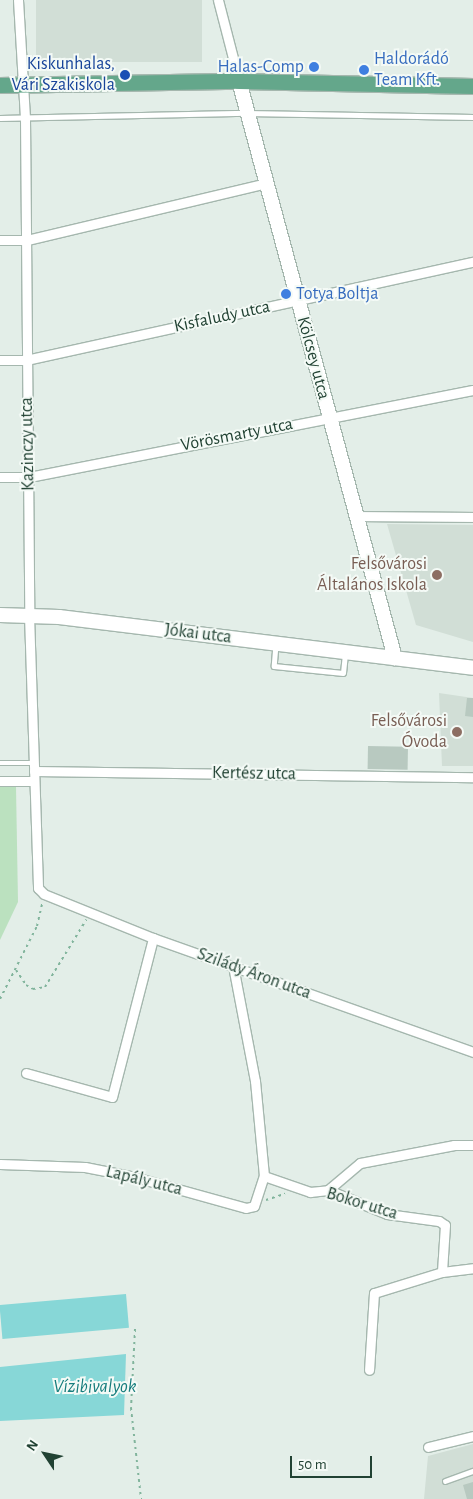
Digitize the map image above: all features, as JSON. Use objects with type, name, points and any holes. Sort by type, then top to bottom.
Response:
[{"type":"main road","points":[[0,85],[239,81],[473,86]]},
{"type":"street","name":"Kazinczy utca","points":[[18,0],[25,118],[29,615],[34,781],[41,891]]},
{"type":"street","name":"Kölcsey utca","points":[[218,0],[297,301],[395,658]]},
{"type":"street","points":[[0,240],[27,240],[267,183]]},
{"type":"street","name":"Kisfaludy utca","points":[[0,360],[26,360],[473,262]]},
{"type":"street","name":"Vörösmarty utca","points":[[0,477],[28,477],[328,416],[473,390]]},
{"type":"street","points":[[357,516],[473,517]]},
{"type":"street","name":"Jókai utca","points":[[0,615],[29,615],[473,668]]},
{"type":"street","name":"Kertész utca","points":[[34,767],[473,777]]},
{"type":"street","points":[[0,781],[34,781]]},
{"type":"street","name":"Szilády Áron utca","points":[[41,891],[153,938],[473,1052]]},
{"type":"street","points":[[26,1073],[112,1097],[153,938]]},
{"type":"street","points":[[233,966],[254,1081],[264,1176],[257,1201]]},
{"type":"street","points":[[328,1190],[360,1163],[454,1145],[473,1146]]},
{"type":"street","name":"Lapály utca","points":[[0,1164],[84,1167],[131,1176],[246,1208],[257,1201]]},
{"type":"street","name":"Bokor utca","points":[[264,1176],[310,1192],[328,1190],[387,1214],[443,1222],[447,1231],[442,1272]]},
{"type":"street","points":[[369,1370],[374,1293],[442,1272],[473,1268]]},
{"type":"street","points":[[428,1448],[473,1436]]},
{"type":"lane","points":[[0,118],[247,113],[473,117]]},
{"type":"lane","points":[[276,643],[274,666],[343,673],[345,652]]},
{"type":"lane","points":[[0,763],[34,767]]},
{"type":"lane","points":[[446,1481],[473,1471]]},
{"type":"path","points":[[0,999],[16,970],[36,926],[41,891]]},
{"type":"path","points":[[16,970],[26,986],[33,989],[45,987],[92,913]]},
{"type":"path","points":[[257,1201],[310,1192]]},
{"type":"path","points":[[135,1328],[131,1408],[141,1499]]},
{"type":"shaded area","points":[[36,0],[202,0],[202,62],[36,62]]},
{"type":"shaded area","name":"Felsővárosi Általános Iskola","points":[[387,524],[473,525],[473,642],[416,625]]},
{"type":"shaded area","name":"Felsővárosi Óvoda","points":[[439,693],[473,698],[473,766],[442,766]]},
{"type":"shaded area","points":[[473,1444],[473,1499],[424,1499],[428,1456]]},
{"type":"green space","points":[[0,787],[16,787],[18,902],[0,940]]},
{"type":"water","points":[[126,1294],[129,1328],[2,1339],[0,1305]]},
{"type":"water","name":"Vízibivalyok","points":[[126,1354],[124,1415],[0,1421],[0,1367]]},
{"type":"building","points":[[467,698],[473,698],[473,717],[465,716]]},
{"type":"building","points":[[368,746],[408,747],[408,770],[368,769]]},
{"type":"building","points":[[473,1482],[473,1499],[467,1499],[463,1485]]},
{"type":"place","name":"Halas-Comp","points":[[314,67]]},
{"type":"place","name":"Haldorádó Team Kft.","points":[[364,70]]},
{"type":"place","name":"Kiskunhalas, Vári Szakiskola","points":[[125,75]]},
{"type":"place","name":"Totya Boltja","points":[[286,294]]},
{"type":"place","name":"Felsővárosi Általános Iskola","points":[[437,575]]},
{"type":"place","name":"Felsővárosi Óvoda","points":[[457,732]]}]
